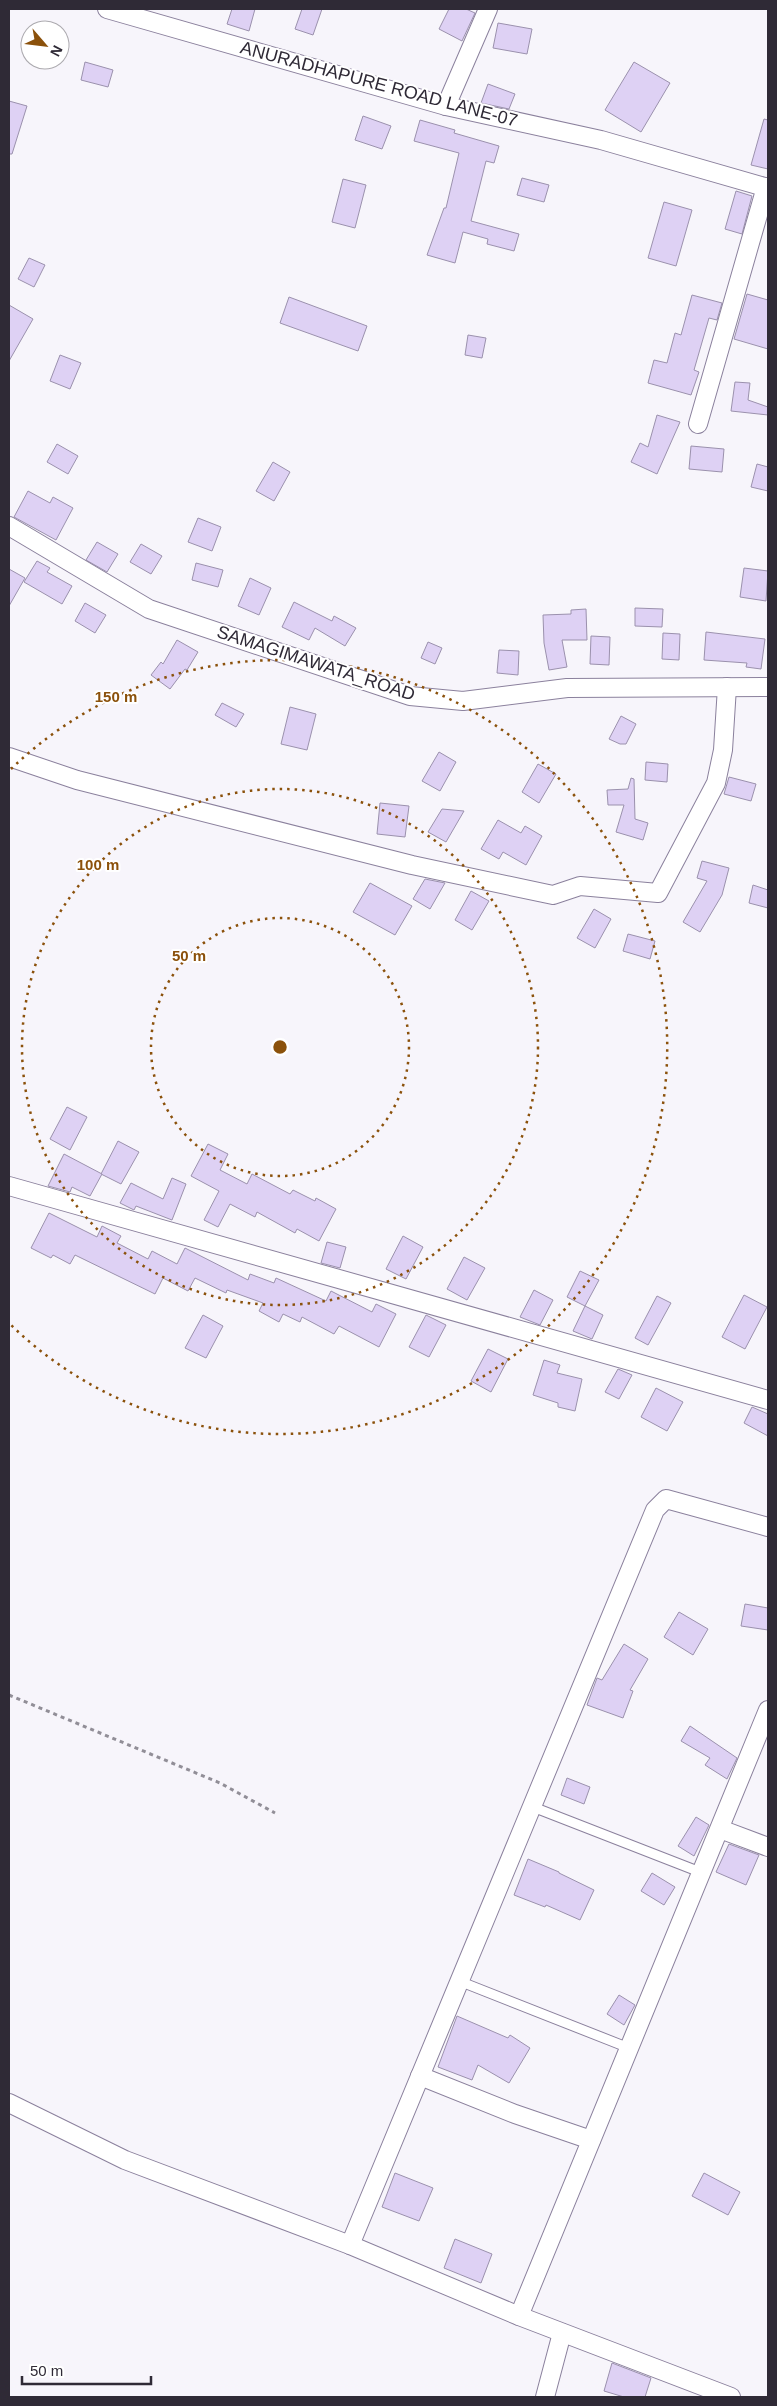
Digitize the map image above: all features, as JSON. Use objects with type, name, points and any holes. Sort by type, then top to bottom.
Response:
[{"type":"street","name":"ANURADHAPURE ROAD LANE-07","points":[[107,9],[446,106],[601,140],[767,188]]},
{"type":"street","points":[[446,106],[488,9]]},
{"type":"street","points":[[698,424],[767,188]]},
{"type":"street","name":"SAMAGIMAWATA_ROAD","points":[[9,526],[148,609],[410,696],[463,701],[567,688],[768,687]]},
{"type":"street","points":[[9,757],[77,780],[383,858],[553,895],[580,886],[658,893],[716,783],[722,750],[728,687]]},
{"type":"street","points":[[9,1186],[768,1400]]},
{"type":"street","points":[[350,2245],[533,1808],[575,1700],[655,1510],[666,1499],[768,1527]]},
{"type":"street","points":[[518,2316],[700,1872],[763,1743],[768,1710]]},
{"type":"street","points":[[720,1829],[768,1847]]},
{"type":"street","points":[[420,2076],[515,2114],[591,2140]]},
{"type":"street","points":[[9,2103],[125,2160],[350,2245],[518,2316],[731,2397]]},
{"type":"street","points":[[545,2397],[562,2333]]},
{"type":"lane","points":[[533,1808],[700,1872]]},
{"type":"lane","points":[[459,1981],[629,2048]]},
{"type":"path","points":[[9,1695],[220,1783],[275,1813]]},
{"type":"building","points":[[232,9],[255,9],[249,31],[227,24]]},
{"type":"building","points":[[302,9],[322,9],[313,35],[295,29]]},
{"type":"building","points":[[449,9],[466,9],[475,13],[462,41],[439,29]]},
{"type":"building","points":[[498,23],[532,29],[527,54],[493,48]]},
{"type":"building","points":[[85,62],[113,70],[108,87],[81,80]]},
{"type":"building","points":[[634,62],[670,83],[641,132],[605,110]]},
{"type":"building","points":[[488,84],[515,94],[509,109],[481,103]]},
{"type":"building","points":[[9,101],[27,106],[12,154],[9,154]]},
{"type":"building","points":[[363,116],[391,126],[382,149],[355,140]]},
{"type":"building","points":[[764,119],[768,120],[768,169],[751,165]]},
{"type":"building","points":[[420,120],[455,130],[454,133],[499,146],[494,163],[486,161],[471,221],[519,234],[514,251],[487,244],[488,239],[463,232],[455,263],[427,255],[444,208],[446,208],[459,153],[414,141]]},
{"type":"building","points":[[522,178],[549,185],[544,202],[517,195]]},
{"type":"building","points":[[343,179],[366,185],[355,228],[332,222]]},
{"type":"building","points":[[736,191],[752,196],[742,234],[725,229]]},
{"type":"building","points":[[664,202],[692,210],[676,266],[648,258]]},
{"type":"building","points":[[29,258],[45,265],[34,287],[18,279]]},
{"type":"building","points":[[747,294],[768,300],[768,349],[734,339]]},
{"type":"building","points":[[692,295],[722,303],[717,320],[709,318],[694,370],[699,372],[691,395],[648,383],[654,360],[667,363],[675,333],[681,335]]},
{"type":"building","points":[[289,297],[367,326],[358,351],[280,323]]},
{"type":"building","points":[[9,305],[33,319],[9,361]]},
{"type":"building","points":[[468,335],[486,338],[482,358],[465,355]]},
{"type":"building","points":[[60,355],[81,363],[70,389],[50,381]]},
{"type":"building","points":[[735,382],[750,383],[748,400],[768,407],[768,415],[731,411]]},
{"type":"building","points":[[657,415],[680,422],[657,474],[631,462],[640,443],[648,447]]},
{"type":"building","points":[[57,444],[78,456],[68,474],[47,462]]},
{"type":"building","points":[[691,446],[724,449],[722,472],[689,469]]},
{"type":"building","points":[[273,462],[290,472],[274,501],[256,491]]},
{"type":"building","points":[[757,464],[768,467],[768,491],[751,487]]},
{"type":"building","points":[[28,491],[50,503],[53,497],[73,508],[56,540],[14,517]]},
{"type":"building","points":[[198,518],[221,527],[212,551],[188,542]]},
{"type":"building","points":[[97,542],[118,554],[107,572],[86,560]]},
{"type":"building","points":[[141,544],[162,556],[151,574],[130,562]]},
{"type":"building","points":[[37,561],[50,568],[47,572],[72,586],[62,604],[24,582]]},
{"type":"building","points":[[196,563],[223,570],[218,587],[192,580]]},
{"type":"building","points":[[744,568],[768,571],[766,601],[740,597]]},
{"type":"building","points":[[9,569],[25,578],[9,606]]},
{"type":"building","points":[[250,578],[271,588],[259,615],[238,606]]},
{"type":"building","points":[[294,602],[332,621],[334,616],[356,628],[345,646],[315,628],[309,640],[282,627]]},
{"type":"building","points":[[85,603],[106,615],[95,633],[75,621]]},
{"type":"building","points":[[635,608],[663,609],[662,627],[635,626]]},
{"type":"building","points":[[586,609],[587,640],[562,640],[567,667],[549,670],[544,643],[543,615],[571,614],[571,610]]},
{"type":"building","points":[[706,632],[765,639],[761,669],[746,667],[747,663],[704,660]]},
{"type":"building","points":[[663,633],[680,634],[679,660],[662,659]]},
{"type":"building","points":[[591,636],[610,637],[609,665],[590,664]]},
{"type":"building","points":[[177,640],[198,652],[187,670],[185,669],[170,689],[151,675],[161,662],[163,664]]},
{"type":"building","points":[[428,642],[442,648],[435,664],[421,658]]},
{"type":"building","points":[[499,650],[519,651],[518,675],[497,673]]},
{"type":"building","points":[[222,703],[244,714],[236,727],[215,715]]},
{"type":"building","points":[[290,707],[316,714],[307,750],[281,744]]},
{"type":"building","points":[[621,716],[636,724],[626,744],[620,744],[609,739]]},
{"type":"building","points":[[439,752],[456,762],[440,791],[422,781]]},
{"type":"building","points":[[646,762],[668,764],[667,782],[645,780]]},
{"type":"building","points":[[538,764],[556,774],[539,803],[522,792]]},
{"type":"building","points":[[729,777],[756,784],[751,801],[724,794]]},
{"type":"building","points":[[631,778],[634,779],[635,819],[648,823],[643,840],[616,832],[624,805],[608,805],[607,790],[628,789]]},
{"type":"building","points":[[380,803],[409,806],[405,837],[377,834]]},
{"type":"building","points":[[442,809],[464,811],[446,842],[428,832]]},
{"type":"building","points":[[498,820],[521,833],[525,826],[542,836],[526,865],[503,852],[499,859],[481,849]]},
{"type":"building","points":[[702,861],[729,868],[722,895],[700,932],[683,922],[707,881],[697,878]]},
{"type":"building","points":[[425,879],[445,883],[430,909],[413,899]]},
{"type":"building","points":[[370,883],[412,906],[395,935],[353,912]]},
{"type":"building","points":[[753,885],[768,890],[768,908],[749,903]]},
{"type":"building","points":[[471,891],[489,901],[472,930],[455,920]]},
{"type":"building","points":[[594,909],[611,919],[595,948],[577,938]]},
{"type":"building","points":[[628,934],[655,941],[650,959],[623,951]]},
{"type":"building","points":[[67,1107],[87,1117],[70,1150],[50,1139]]},
{"type":"building","points":[[118,1141],[139,1152],[121,1184],[101,1174]]},
{"type":"building","points":[[208,1144],[228,1154],[220,1170],[247,1184],[252,1174],[290,1194],[293,1190],[315,1201],[316,1198],[336,1209],[319,1241],[297,1229],[295,1233],[257,1212],[255,1217],[230,1204],[218,1227],[204,1220],[219,1191],[191,1176]]},
{"type":"building","points":[[64,1154],[102,1174],[90,1196],[72,1187],[70,1192],[48,1186]]},
{"type":"building","points":[[172,1178],[186,1184],[172,1220],[136,1206],[134,1210],[120,1203],[131,1183],[163,1199]]},
{"type":"building","points":[[49,1213],[97,1237],[102,1226],[121,1236],[117,1243],[148,1259],[152,1251],[177,1264],[185,1248],[248,1280],[250,1274],[274,1283],[276,1278],[326,1301],[331,1291],[372,1312],[376,1304],[396,1314],[379,1347],[339,1326],[334,1334],[302,1317],[300,1322],[283,1314],[279,1322],[259,1311],[263,1303],[227,1290],[226,1293],[195,1278],[188,1291],[163,1278],[155,1294],[75,1255],[70,1264],[53,1255],[51,1258],[31,1248]]},
{"type":"building","points":[[403,1236],[423,1247],[406,1279],[386,1269]]},
{"type":"building","points":[[327,1242],[346,1247],[340,1268],[321,1263]]},
{"type":"building","points":[[464,1257],[485,1268],[467,1300],[447,1289]]},
{"type":"building","points":[[580,1271],[599,1280],[585,1306],[567,1297]]},
{"type":"building","points":[[534,1290],[553,1300],[540,1325],[520,1317]]},
{"type":"building","points":[[744,1295],[767,1307],[745,1349],[722,1337]]},
{"type":"building","points":[[657,1296],[671,1303],[648,1345],[635,1338]]},
{"type":"building","points":[[585,1306],[603,1315],[592,1339],[573,1331]]},
{"type":"building","points":[[203,1315],[223,1326],[206,1358],[185,1348]]},
{"type":"building","points":[[426,1315],[446,1325],[429,1357],[409,1347]]},
{"type":"building","points":[[488,1349],[508,1359],[491,1392],[471,1381]]},
{"type":"building","points":[[544,1360],[560,1365],[557,1373],[582,1379],[575,1411],[558,1407],[558,1403],[533,1395]]},
{"type":"building","points":[[618,1369],[632,1375],[619,1399],[605,1392]]},
{"type":"building","points":[[656,1388],[683,1402],[667,1431],[641,1417]]},
{"type":"building","points":[[752,1407],[768,1414],[768,1436],[744,1423]]},
{"type":"building","points":[[745,1604],[768,1608],[768,1630],[741,1626]]},
{"type":"building","points":[[679,1612],[708,1629],[693,1655],[664,1637]]},
{"type":"building","points":[[624,1644],[648,1659],[630,1690],[633,1691],[623,1718],[587,1705],[597,1678],[602,1680]]},
{"type":"building","points":[[690,1726],[737,1758],[727,1779],[705,1765],[710,1758],[681,1741]]},
{"type":"building","points":[[567,1778],[590,1787],[584,1804],[561,1795]]},
{"type":"building","points":[[696,1817],[709,1825],[694,1856],[678,1846]]},
{"type":"building","points":[[729,1844],[759,1855],[746,1885],[716,1872]]},
{"type":"building","points":[[528,1859],[594,1890],[580,1920],[546,1905],[545,1907],[514,1895]]},
{"type":"building","points":[[652,1873],[675,1887],[664,1905],[641,1891]]},
{"type":"building","points":[[619,1995],[635,2005],[624,2025],[607,2014]]},
{"type":"building","points":[[457,2016],[508,2038],[510,2035],[530,2048],[509,2083],[478,2065],[472,2080],[438,2067]]},
{"type":"building","points":[[395,2173],[433,2188],[419,2221],[382,2207]]},
{"type":"building","points":[[704,2173],[740,2192],[728,2215],[692,2196]]},
{"type":"building","points":[[455,2239],[492,2254],[481,2283],[444,2268]]},
{"type":"building","points":[[612,2363],[651,2378],[645,2397],[624,2397],[604,2391]]}]
